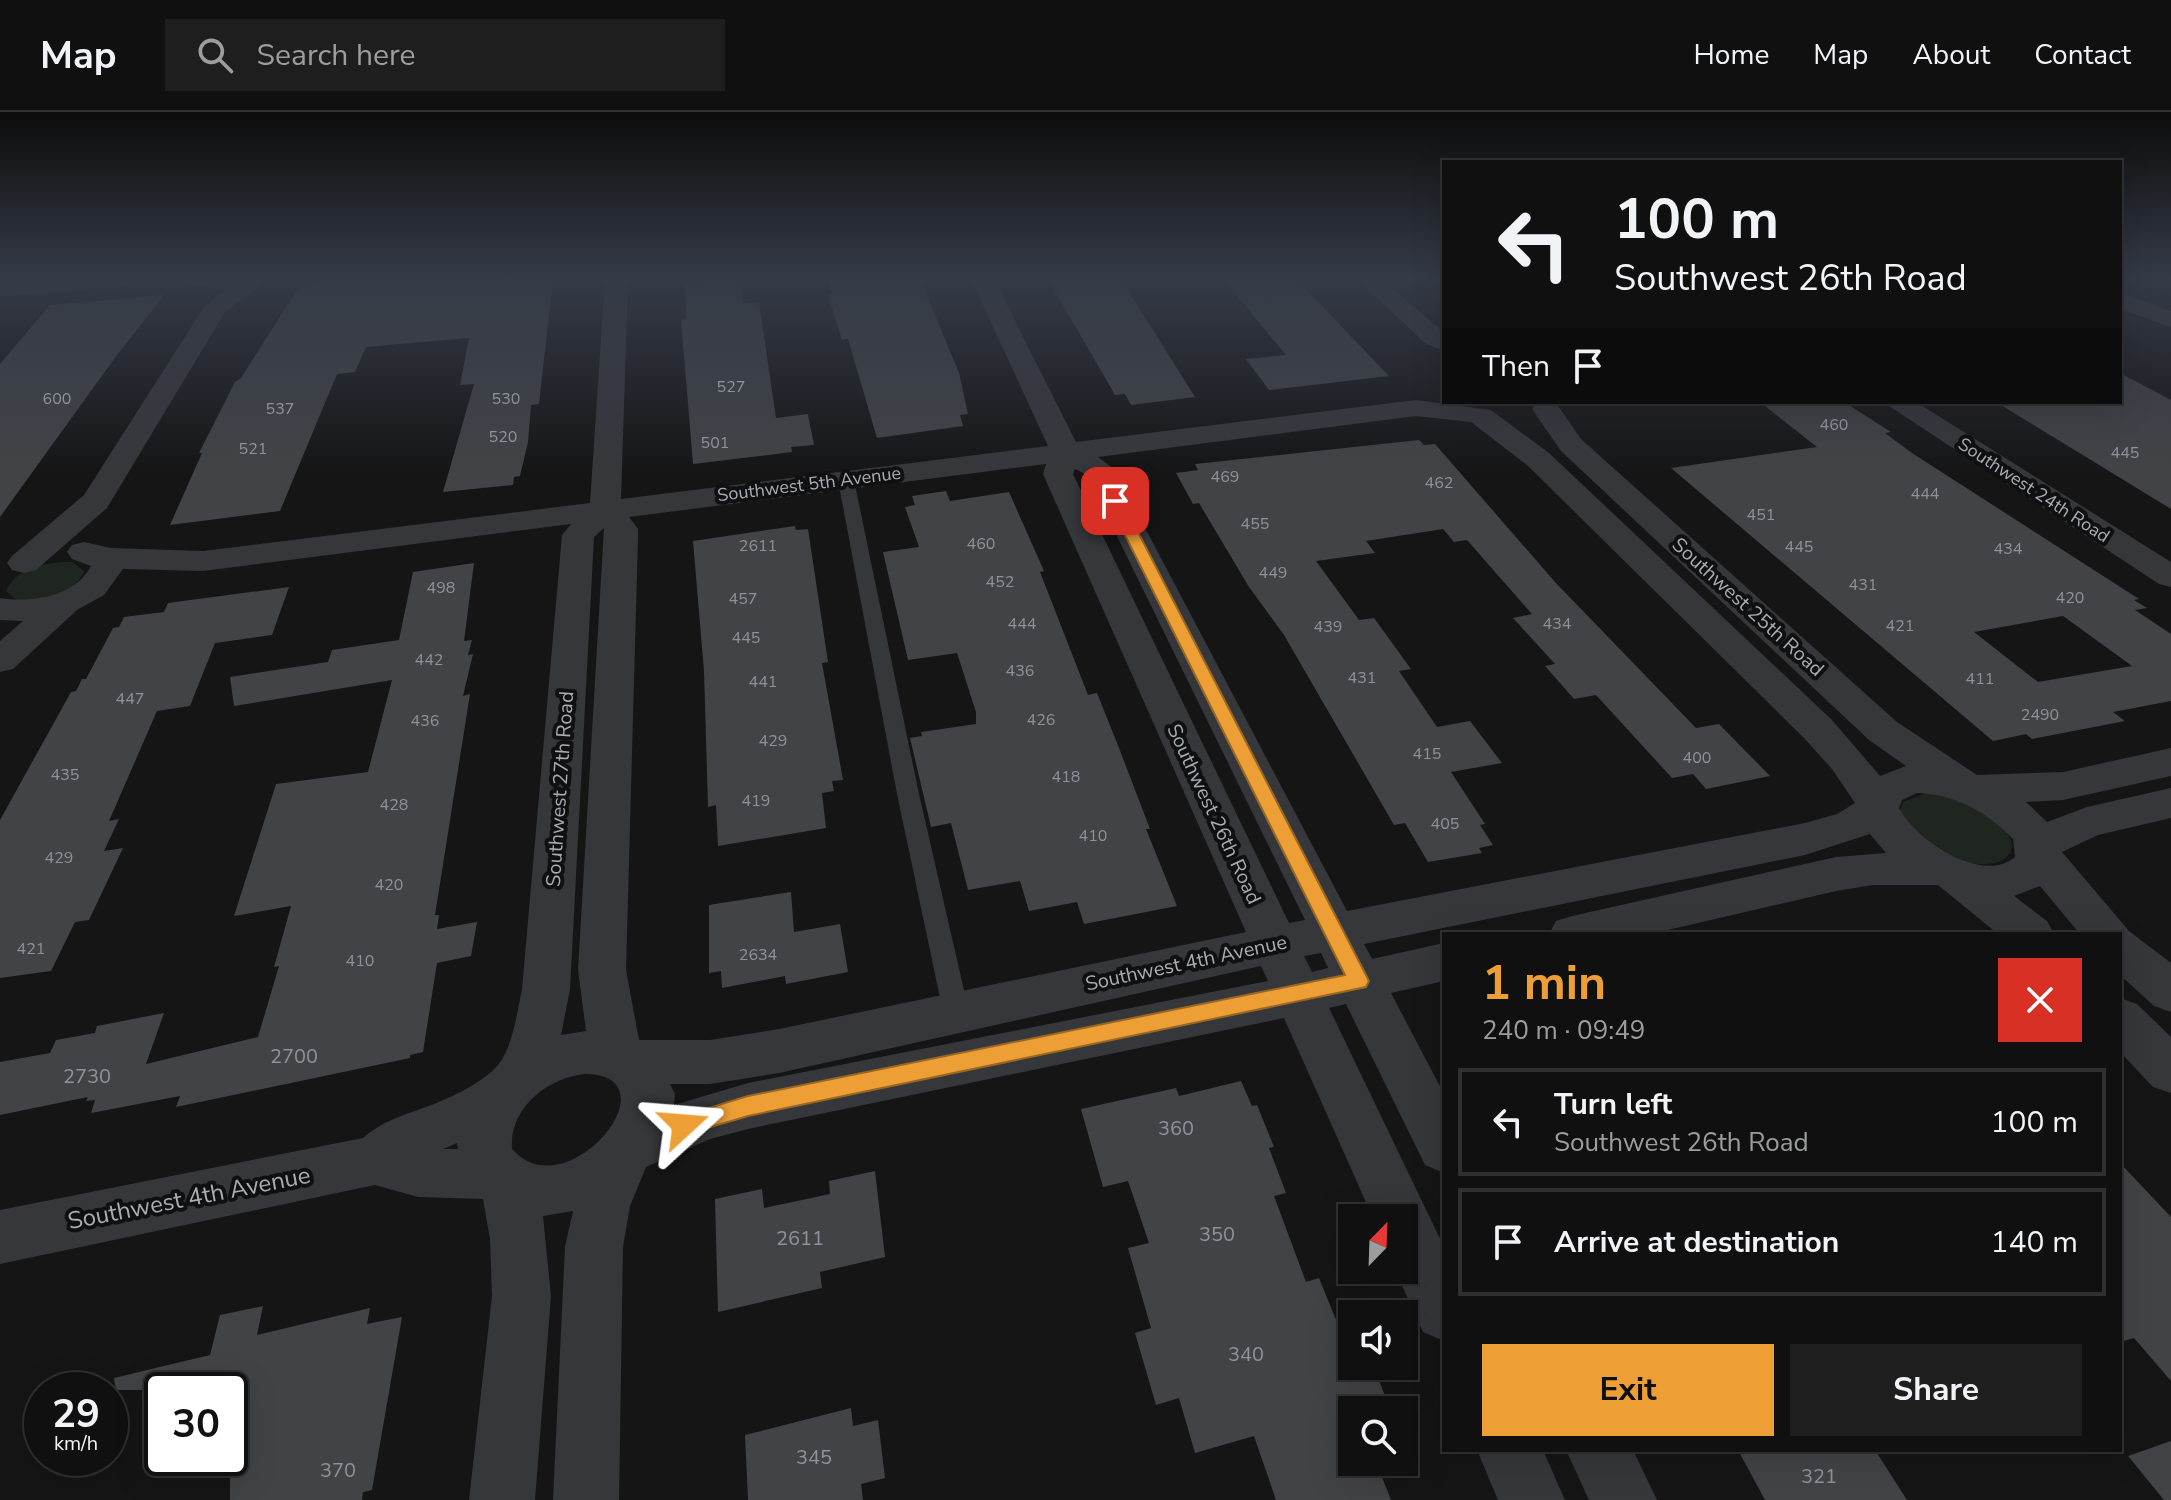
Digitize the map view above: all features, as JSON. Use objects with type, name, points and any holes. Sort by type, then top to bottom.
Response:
[{"type":"street","points":[[10,570],[96,501],[176,344]]},
{"type":"street","points":[[613,344],[605,509],[622,529],[602,970],[608,1020],[624,1060]]},
{"type":"street","name":"Southwest 26th Road","points":[[1014,344],[1065,452],[1058,474],[1395,1204]]},
{"type":"street","name":"Southwest 5th Avenue","points":[[1416,408],[1442,395]]},
{"type":"street","name":"Southwest 24th Road","points":[[1900,404],[2171,577]]},
{"type":"street","name":"Southwest 24th Road","points":[[1939,404],[2171,547]]},
{"type":"street","name":"Southwest 5th Avenue","points":[[0,609],[26,611],[203,561],[1416,408],[1470,411],[1520,420],[1549,405]]},
{"type":"street","name":"Southwest 25th Road","points":[[1549,405],[1558,430],[1580,453],[1883,731],[1969,788],[2015,814],[2038,850]]},
{"type":"street","name":"Southwest 25th Road","points":[[1470,411],[1538,459],[1818,729],[1846,759],[1878,806],[1886,829],[1896,841],[1946,871]]},
{"type":"street","points":[[1065,452],[1099,469],[1442,1144]]},
{"type":"street","points":[[0,661],[75,596],[106,574],[108,565],[87,541],[97,512],[96,501]]},
{"type":"street","name":"Southwest 27th Road","points":[[513,1084],[538,1029],[548,970],[578,535],[605,509]]},
{"type":"street","name":"Southwest 5th Avenue","points":[[10,570],[54,554],[203,561]]},
{"type":"street","points":[[1969,788],[2063,786],[2171,762]]},
{"type":"street","name":"Southwest 4th Avenue","points":[[624,1060],[732,1059],[1332,932],[1805,839],[1852,825],[1878,806],[1879,797],[1891,785],[1911,779],[1937,780],[1969,788]]},
{"type":"street","points":[[1581,932],[1836,874],[1873,869],[1946,871],[1994,881],[2012,879],[2026,874],[2038,850],[2087,822],[2171,803]]},
{"type":"street","points":[[2038,850],[2105,932]]},
{"type":"street","points":[[1946,871],[2028,932]]},
{"type":"street","points":[[2122,949],[2171,992]]},
{"type":"street","points":[[500,1178],[525,1191],[548,1193],[573,1188],[624,1156],[702,1118],[748,1106],[1299,995],[1442,962]]},
{"type":"street","points":[[2122,1021],[2171,1071]]},
{"type":"street","points":[[502,1500],[521,1286],[516,1223],[500,1178],[486,1159],[486,1126],[513,1084],[561,1056],[603,1053],[624,1060],[641,1075],[648,1100],[642,1130],[624,1156],[602,1206],[594,1247],[586,1500]]},
{"type":"street","name":"Southwest 4th Avenue","points":[[0,1237],[377,1160],[397,1142],[453,1121],[513,1084]]},
{"type":"street","name":"Southwest 4th Avenue","points":[[377,1160],[394,1170],[500,1178]]},
{"type":"street","points":[[1418,1255],[1442,1307]]},
{"type":"street","points":[[1510,1452],[1532,1500]]},
{"type":"street","points":[[1599,1452],[1624,1500]]},
{"type":"lane","points":[[846,480],[908,794],[956,1012]]},
{"type":"shaded area","points":[[72,562],[84,571],[65,591],[36,599],[17,600],[6,591],[25,571],[53,563]]},
{"type":"shaded area","points":[[1926,793],[1962,798],[1978,807],[1996,821],[2010,838],[2010,853],[1992,864],[1979,864],[1951,858],[1928,848],[1914,835],[1900,811],[1903,802]]},
{"type":"building","points":[[17,344],[126,344],[0,517],[0,364]]},
{"type":"building","points":[[263,344],[403,344],[366,347],[355,372],[337,374],[280,511],[170,525],[202,453],[199,453],[235,382],[241,378]]},
{"type":"building","points":[[468,344],[546,344],[539,404],[531,405],[528,442],[520,476],[514,477],[513,485],[443,492],[474,384],[460,385]]},
{"type":"building","points":[[683,344],[765,344],[776,418],[808,414],[814,445],[791,447],[792,452],[693,464]]},
{"type":"building","points":[[849,344],[947,344],[959,373],[968,414],[960,415],[963,426],[877,438]]},
{"type":"building","points":[[1085,344],[1162,344],[1195,397],[1131,405],[1125,394],[1115,395]]},
{"type":"building","points":[[1277,344],[1358,344],[1389,376],[1269,390],[1246,359],[1286,355]]},
{"type":"building","points":[[2122,374],[2171,400],[2171,509],[1999,404],[2122,404]]},
{"type":"building","points":[[1763,404],[1847,404],[1891,432],[1885,433],[1912,453],[2139,599],[2134,600],[2147,608],[2135,610],[2171,634],[2171,701],[2113,712],[2125,721],[2032,739],[2026,734],[1993,741],[1671,468],[1817,447]],"holes":[[[2063,616],[2132,666],[2038,682],[1974,632]]]},
{"type":"building","points":[[1419,440],[1424,445],[1435,444],[1555,582],[1696,728],[1719,724],[1770,776],[1706,789],[1693,774],[1672,778],[1596,695],[1574,699],[1545,666],[1555,664],[1513,618],[1532,614],[1467,540],[1454,542],[1443,529],[1366,541],[1375,553],[1316,561],[1359,620],[1374,618],[1411,669],[1399,671],[1437,727],[1470,721],[1502,763],[1451,772],[1485,824],[1480,825],[1493,845],[1479,848],[1482,853],[1428,862],[1405,823],[1394,825],[1284,635],[1249,587],[1199,503],[1193,504],[1176,473],[1198,470],[1195,464]]},
{"type":"building","points":[[946,491],[950,501],[1009,492],[1044,571],[1040,572],[1088,695],[1097,693],[1177,906],[1084,924],[1077,902],[1029,911],[1020,881],[968,890],[951,823],[931,827],[910,738],[922,736],[921,732],[976,724],[976,712],[957,653],[908,660],[883,552],[919,547],[905,507],[915,505],[912,496]]},
{"type":"building","points":[[795,526],[796,530],[808,529],[828,662],[822,663],[843,780],[832,781],[834,791],[822,793],[826,828],[718,846],[716,805],[708,807],[704,671],[693,541]]},
{"type":"building","points":[[474,563],[464,641],[472,640],[468,655],[473,654],[463,696],[470,694],[435,915],[439,915],[437,929],[477,922],[471,956],[437,963],[423,1052],[410,1055],[410,1058],[176,1107],[180,1096],[91,1113],[95,1100],[86,1101],[88,1097],[0,1115],[0,1062],[50,1053],[56,1040],[95,1033],[97,1026],[164,1013],[146,1064],[258,1037],[279,966],[274,967],[291,906],[234,916],[276,784],[368,772],[392,680],[234,706],[230,677],[328,662],[332,650],[399,640],[413,572]]},
{"type":"building","points":[[289,587],[272,635],[215,643],[190,706],[157,711],[109,821],[119,819],[104,851],[123,848],[89,920],[75,922],[51,971],[0,978],[0,820],[71,692],[76,691],[82,679],[86,679],[113,628],[119,627],[124,617],[164,612],[168,603]]},
{"type":"building","points":[[791,892],[794,932],[840,924],[848,972],[786,984],[785,976],[722,988],[721,971],[709,973],[709,905]]},
{"type":"building","points":[[1241,1081],[1252,1106],[1257,1105],[1274,1147],[1269,1148],[1286,1193],[1274,1196],[1306,1282],[1319,1278],[1338,1325],[1338,1380],[1379,1380],[1385,1396],[1338,1396],[1338,1476],[1382,1476],[1391,1500],[1276,1500],[1254,1436],[1195,1453],[1179,1398],[1156,1405],[1135,1333],[1151,1328],[1128,1248],[1149,1243],[1128,1181],[1103,1187],[1081,1109],[1176,1088],[1179,1096]]},
{"type":"building","points":[[2122,1165],[2171,1217],[2171,1381],[2134,1338],[2122,1341]]},
{"type":"building","points":[[875,1171],[885,1257],[820,1272],[822,1288],[718,1312],[715,1199],[762,1189],[764,1208],[830,1194],[829,1181]]},
{"type":"building","points":[[263,1306],[257,1335],[370,1308],[367,1324],[402,1317],[372,1490],[363,1492],[362,1500],[230,1500],[230,1476],[248,1476],[248,1372],[144,1372],[144,1390],[128,1390],[128,1375],[210,1355],[220,1315]]},
{"type":"building","points":[[851,1408],[853,1426],[878,1420],[885,1478],[861,1484],[863,1500],[748,1500],[745,1435]]},
{"type":"building","points":[[2171,1441],[2171,1500],[2164,1500],[2128,1456]]},
{"type":"building","points":[[1739,1452],[1876,1452],[1907,1500],[1765,1500]]},
{"type":"route","points":[[684,1125],[724,1111],[1217,1013],[1358,981],[1115,501]]}]
